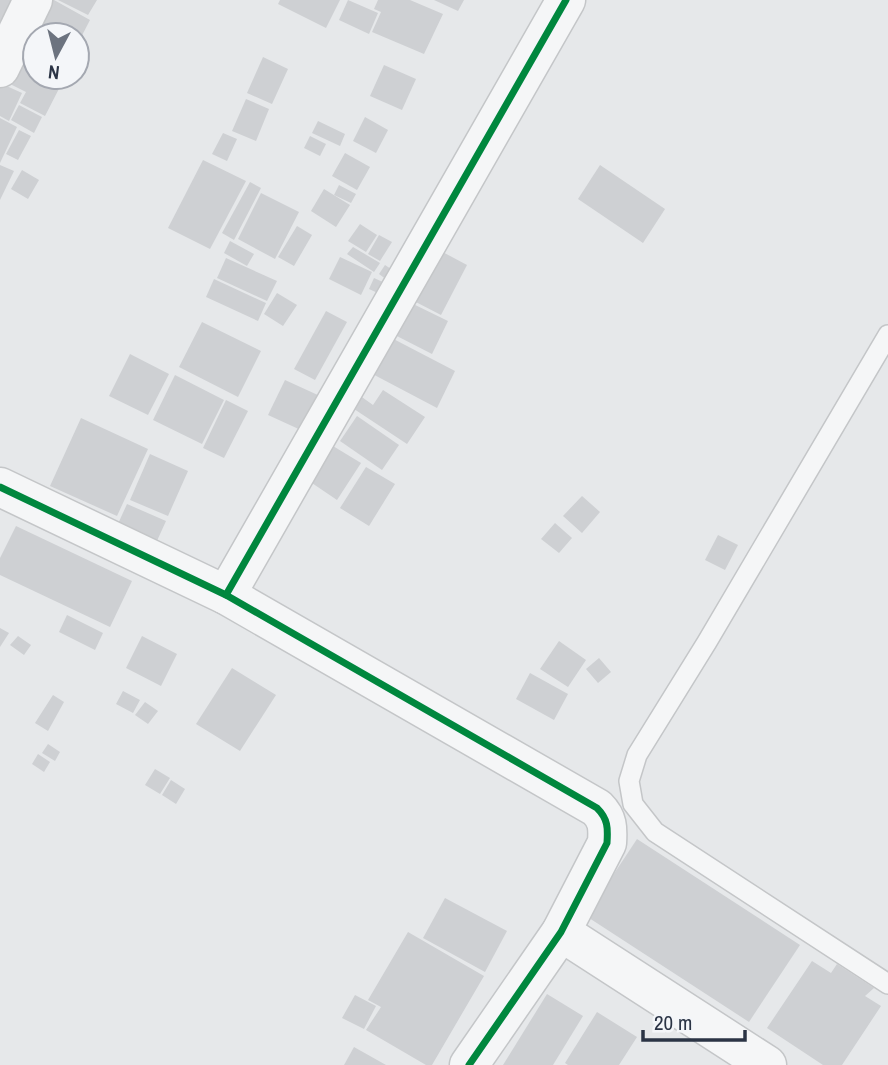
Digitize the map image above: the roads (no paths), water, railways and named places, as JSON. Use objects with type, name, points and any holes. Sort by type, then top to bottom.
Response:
[{"type":"street","points":[[0,68],[33,0]]},
{"type":"street","points":[[226,595],[565,0]]},
{"type":"street","points":[[0,487],[226,595],[597,808],[606,817],[607,843],[561,932],[469,1065]]},
{"type":"street","points":[[561,932],[768,1065]]},
{"type":"lane","points":[[888,335],[637,755],[629,781],[633,804],[655,832],[888,984]]}]
